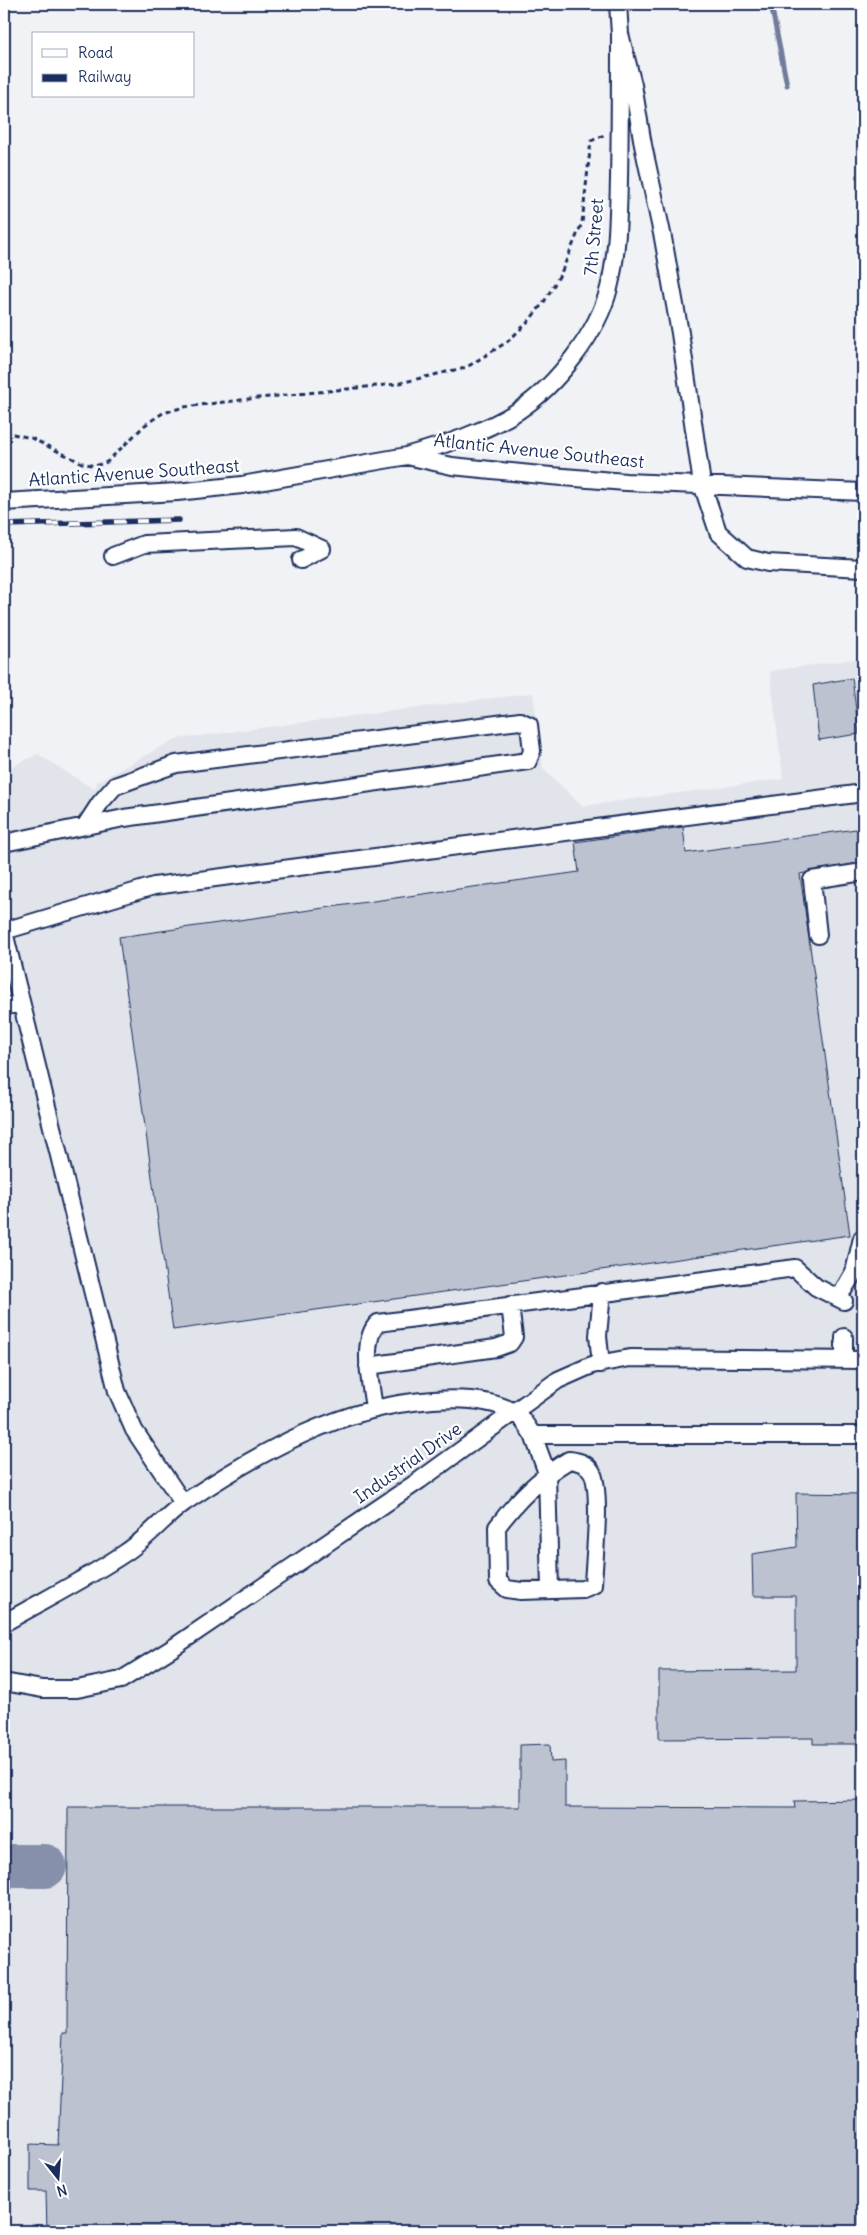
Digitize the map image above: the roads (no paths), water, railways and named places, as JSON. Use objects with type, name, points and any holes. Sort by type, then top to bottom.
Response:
[{"type":"street","name":"7th Street","points":[[407,456],[480,432],[518,410],[548,386],[570,362],[590,332],[609,289],[617,240],[620,34],[618,4]]},
{"type":"street","points":[[620,34],[634,85],[643,145],[667,257],[685,362],[702,484],[718,532],[747,558],[768,562],[863,568]]},
{"type":"street","name":"Atlantic Avenue Southeast","points":[[4,502],[177,492],[242,485],[407,456],[452,466],[626,482],[863,492]]},
{"type":"street","points":[[113,556],[144,544],[296,537],[322,548],[301,560]]},
{"type":"street","points":[[4,843],[85,826],[183,810],[528,761],[532,751],[529,725],[520,721],[176,764],[115,786],[100,803],[85,826]]},
{"type":"street","points":[[184,1503],[134,1430],[117,1390],[4,931],[154,886],[863,793]]},
{"type":"street","points":[[818,935],[812,880],[863,872]]},
{"type":"street","points":[[4,1007],[22,1002]]},
{"type":"street","points":[[374,1408],[368,1366],[370,1336],[372,1328],[378,1323],[795,1268],[816,1287],[844,1295],[854,1272],[862,1238]]},
{"type":"street","points":[[601,1364],[598,1336],[602,1292]]},
{"type":"street","points":[[368,1366],[496,1348],[510,1343],[514,1338],[510,1305]]},
{"type":"street","points":[[844,1337],[844,1360]]},
{"type":"street","name":"Industrial Drive","points":[[4,1682],[42,1688],[77,1688],[121,1680],[171,1650],[516,1412],[558,1380],[592,1365],[630,1358],[863,1360]]},
{"type":"street","points":[[4,1622],[124,1554],[155,1530],[184,1503],[256,1458],[302,1434],[335,1420],[374,1408],[405,1402],[456,1398],[490,1404],[516,1412],[533,1435],[547,1473],[550,1589]]},
{"type":"street","points":[[533,1435],[863,1435]]},
{"type":"street","points":[[569,1460],[581,1462],[592,1472],[596,1494],[593,1584],[583,1589],[550,1589],[521,1591],[508,1589],[498,1581],[497,1528],[547,1473],[569,1460]]},
{"type":"waterway","points":[[771,4],[787,85]]},
{"type":"railway","points":[[4,525],[179,520]]}]
